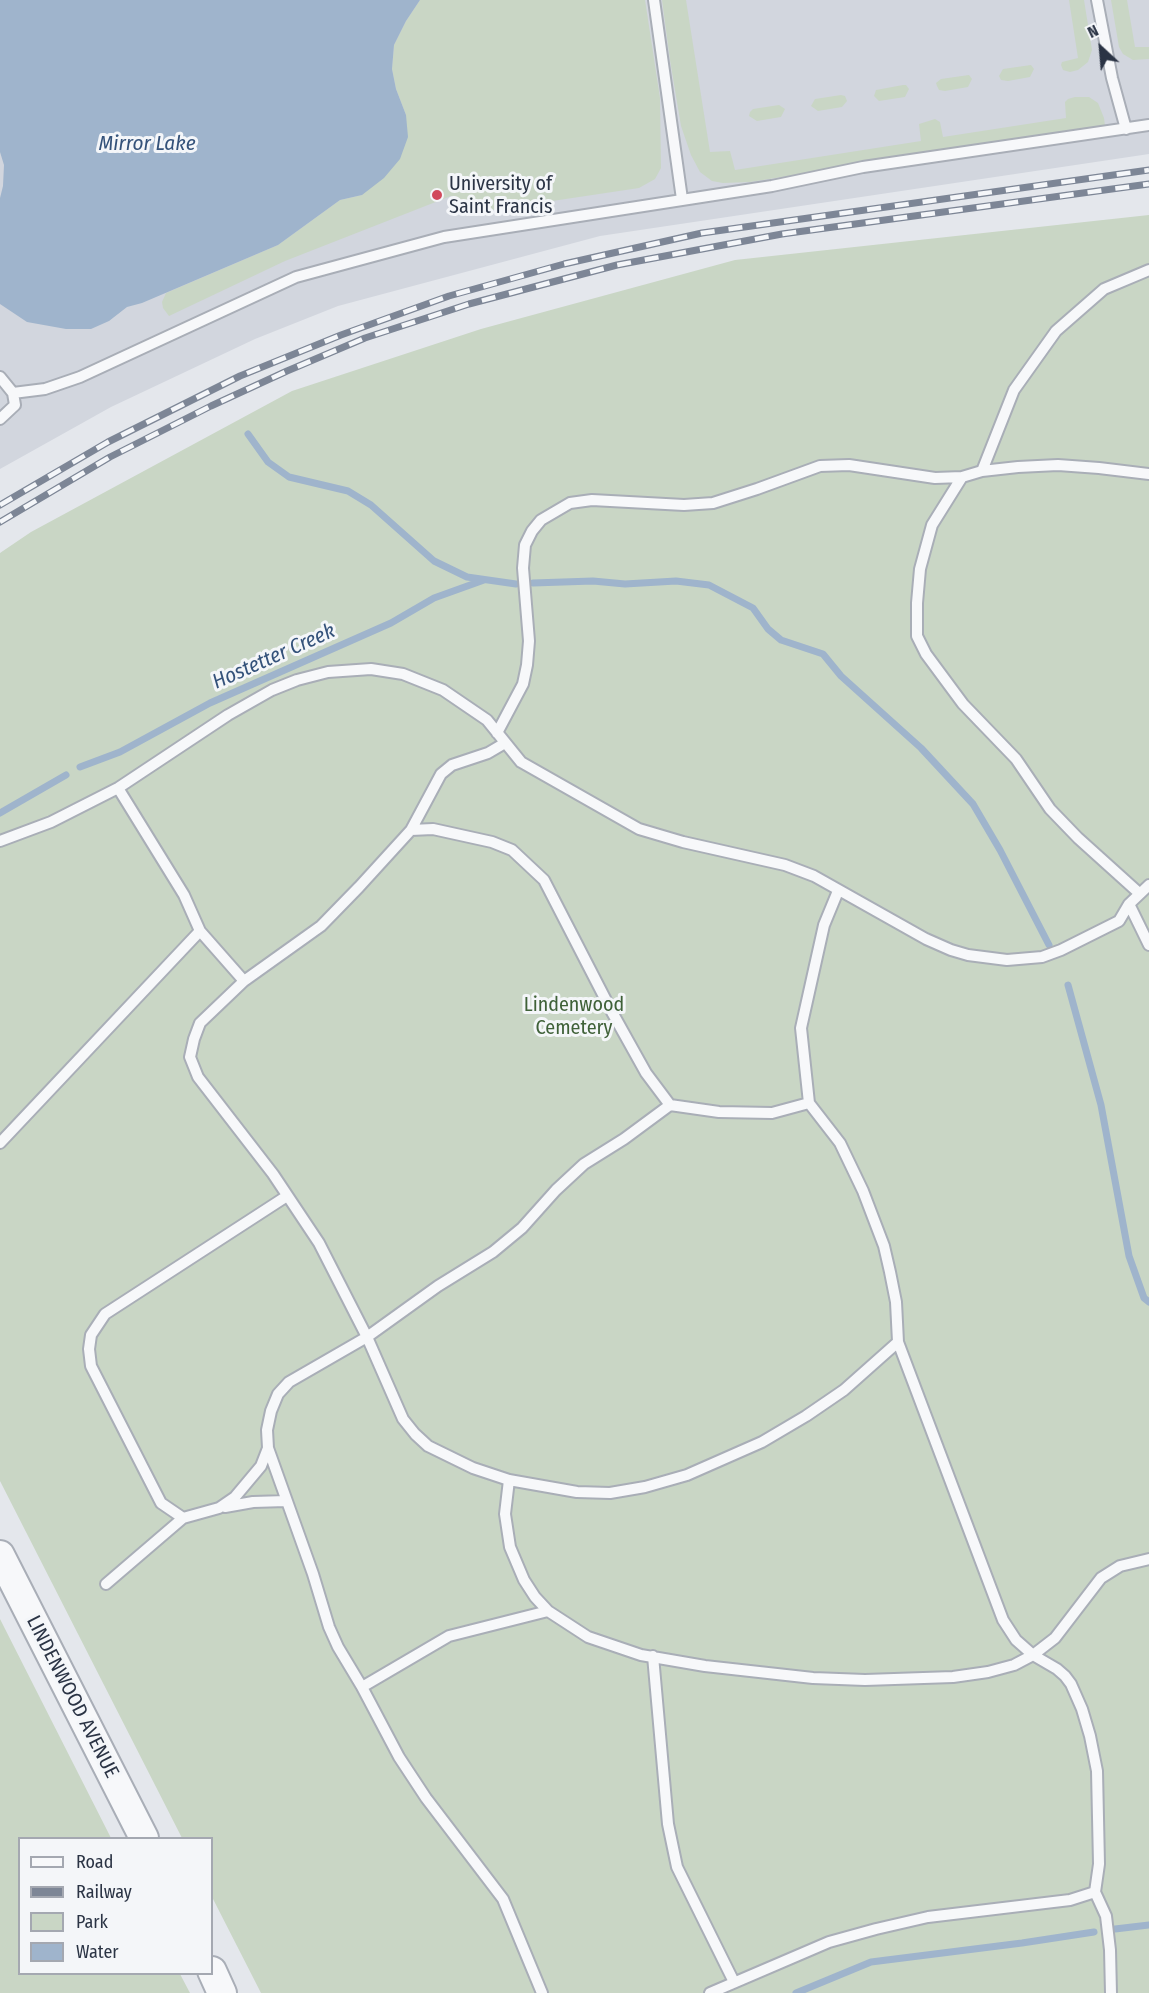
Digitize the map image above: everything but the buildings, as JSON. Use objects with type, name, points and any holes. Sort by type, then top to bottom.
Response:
[{"type":"street","name":"LINDENWOOD AVENUE","points":[[0,1555],[143,1837]]},
{"type":"street","points":[[213,1973],[222,1993]]},
{"type":"lane","points":[[654,0],[682,199]]},
{"type":"lane","points":[[1097,0],[1112,78],[1126,129]]},
{"type":"lane","points":[[13,393],[45,388],[80,377],[296,277],[444,237],[772,186],[863,167],[1149,125]]},
{"type":"lane","points":[[982,471],[1014,390],[1056,332],[1104,289],[1149,270]]},
{"type":"lane","points":[[0,377],[13,393],[15,405],[0,419]]},
{"type":"lane","points":[[497,733],[523,684],[527,665],[529,642],[523,568],[525,546],[532,531],[541,520],[570,503],[592,500],[684,505],[713,503],[820,466],[849,465],[935,478],[962,477],[982,471],[1018,466],[1058,465],[1149,474]]},
{"type":"lane","points":[[962,477],[932,525],[920,569],[917,636],[926,654],[963,704],[1016,759],[1050,808],[1078,838],[1139,893]]},
{"type":"lane","points":[[0,841],[51,822],[118,788],[228,715],[272,690],[297,680],[328,672],[371,669],[417,678],[443,690],[487,720],[521,762],[639,829],[683,842],[785,865],[814,876],[926,939],[968,955],[1007,960],[1042,957],[1061,950],[1119,921],[1139,893],[1149,885]]},
{"type":"lane","points":[[505,743],[488,753],[452,765],[441,774],[411,830],[359,887],[321,926],[244,981],[200,1023],[190,1057],[198,1077],[273,1174],[319,1243],[367,1337],[399,1410],[415,1434],[428,1446],[473,1468],[509,1480],[577,1492],[610,1493],[645,1487],[687,1475],[762,1442],[844,1390],[898,1342]]},
{"type":"lane","points":[[118,788],[184,895],[200,931],[244,981]]},
{"type":"lane","points":[[411,830],[433,828],[492,842],[512,850],[544,880],[646,1073],[670,1106]]},
{"type":"lane","points":[[838,891],[824,925],[801,1028],[809,1103],[840,1143],[863,1191],[884,1246],[896,1302],[898,1342],[1002,1620],[1016,1640],[1033,1655],[1057,1669],[1071,1684],[1090,1736],[1097,1771],[1099,1825],[1099,1864],[1095,1892],[1106,1916],[1112,1993]]},
{"type":"lane","points":[[1130,904],[1149,945]]},
{"type":"lane","points":[[0,1143],[200,931]]},
{"type":"lane","points":[[542,1993],[503,1899],[426,1798],[399,1757],[338,1647],[329,1627],[313,1574],[268,1448],[267,1430],[271,1411],[278,1394],[289,1382],[367,1337],[438,1286],[493,1252],[522,1228],[556,1190],[584,1164],[670,1106],[719,1112],[772,1113],[809,1103]]},
{"type":"lane","points":[[183,1518],[161,1503],[91,1366],[89,1349],[91,1335],[105,1314],[287,1196]]},
{"type":"lane","points":[[219,1508],[235,1497],[255,1474],[268,1448]]},
{"type":"lane","points":[[509,1480],[505,1514],[510,1547],[524,1580],[548,1611],[588,1637],[641,1655],[759,1673],[876,1680],[953,1677],[988,1672],[1014,1665],[1033,1655],[1055,1638],[1101,1578],[1120,1566],[1149,1559]]},
{"type":"lane","points":[[106,1584],[183,1518],[253,1502],[286,1501]]},
{"type":"lane","points":[[362,1687],[449,1636],[548,1611]]},
{"type":"lane","points":[[652,1656],[668,1824],[677,1867],[734,1982]]},
{"type":"lane","points":[[710,1993],[829,1942],[876,1929],[928,1917],[1070,1900],[1095,1892]]},
{"type":"shaded area","name":"University of Saint Francis","points":[[0,0],[1149,0],[1149,154],[600,236],[338,306],[255,339],[111,407],[0,469]]},
{"type":"green space","points":[[420,0],[645,0],[660,98],[661,168],[655,179],[639,188],[479,212],[451,196],[285,261],[169,316],[162,302],[166,293],[278,245],[340,200],[362,195],[406,115],[396,89],[392,69],[394,45]]},
{"type":"green space","points":[[662,0],[686,0],[710,152],[730,151],[735,170],[921,141],[919,124],[935,119],[940,122],[943,137],[1066,118],[1065,102],[1075,97],[1089,97],[1098,103],[1105,126],[750,182],[712,181],[700,172],[691,155],[681,126]]},
{"type":"green space","points":[[1069,0],[1084,0],[1092,50],[1088,62],[1078,70],[1070,72],[1063,70],[1061,65],[1062,62],[1078,58]]},
{"type":"green space","points":[[1111,0],[1127,0],[1135,47],[1149,47],[1149,59],[1133,60],[1123,54],[1119,47]]},
{"type":"green space","points":[[1031,65],[1034,69],[1030,77],[1008,81],[1001,80],[999,76],[1003,69]]},
{"type":"green space","points":[[969,75],[972,79],[968,87],[945,91],[939,90],[936,83],[941,79]]},
{"type":"green space","points":[[903,85],[909,89],[905,97],[879,101],[874,96],[876,90]]},
{"type":"green space","points":[[845,96],[847,101],[842,107],[818,111],[811,106],[815,99]]},
{"type":"green space","points":[[779,105],[785,109],[781,117],[757,121],[749,116],[753,109]]},
{"type":"green space","name":"Lindenwood Cemetery","points":[[1149,215],[1149,1993],[261,1993],[213,1899],[213,1837],[181,1837],[0,1481],[0,553],[31,532],[292,391],[481,329],[735,260]]},
{"type":"green space","points":[[0,1619],[110,1837],[18,1837],[18,1975],[181,1975],[190,1993],[0,1993]]},
{"type":"water","name":"Mirror Lake","points":[[0,0],[420,0],[394,45],[392,69],[396,89],[406,115],[408,137],[400,159],[384,178],[362,195],[340,200],[278,245],[142,303],[127,307],[109,321],[91,329],[66,329],[27,322],[0,304],[0,198],[4,165],[0,152]]},
{"type":"waterway","points":[[248,434],[268,462],[289,477],[348,491],[371,505],[434,561],[467,577],[516,584]]},
{"type":"waterway","name":"Hostetter Creek","points":[[80,767],[120,752],[210,703],[391,623],[434,598],[484,580]]},
{"type":"waterway","points":[[533,583],[593,581],[625,584],[676,581],[709,585],[753,608],[768,629],[781,640],[823,654],[841,676],[921,748],[973,804],[1000,850],[1049,945]]},
{"type":"waterway","name":"Hostetter Creek","points":[[0,813],[66,775]]},
{"type":"waterway","points":[[1068,985],[1101,1105],[1129,1256],[1144,1298],[1149,1302]]},
{"type":"waterway","points":[[1115,1929],[1149,1925]]},
{"type":"waterway","points":[[796,1993],[871,1962],[1094,1932]]},
{"type":"railway","points":[[0,505],[108,442],[240,376],[341,335],[449,296],[564,264],[702,233],[1149,170]]},
{"type":"railway","points":[[0,522],[110,457],[211,406],[365,338],[469,304],[617,265],[782,234],[1149,184]]},
{"type":"place","name":"University of Saint Francis","points":[[437,195]]}]
